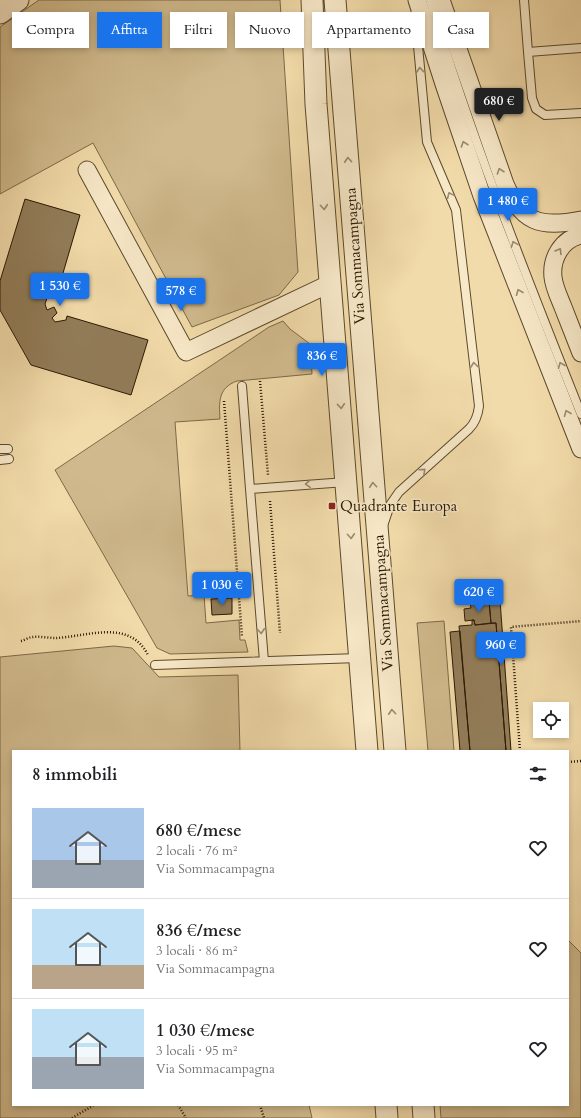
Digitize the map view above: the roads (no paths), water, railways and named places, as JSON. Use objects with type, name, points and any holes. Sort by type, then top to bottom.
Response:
[{"type":"street","points":[[0,13],[18,0]]},
{"type":"street","points":[[300,0],[316,104]]},
{"type":"street","name":"Via Sommacampagna","points":[[312,0],[316,104],[367,750]]},
{"type":"street","name":"Via Sommacampagna","points":[[335,0],[395,750]]},
{"type":"street","points":[[417,0],[482,196],[581,449]]},
{"type":"street","points":[[441,0],[505,184],[512,199],[519,209],[527,216],[537,220],[560,223],[581,220]]},
{"type":"street","name":"Via Sommacampagna","points":[[87,170],[186,352],[331,283]]},
{"type":"street","points":[[581,235],[570,239],[557,253],[553,265],[553,278],[581,353]]},
{"type":"street","points":[[386,1106],[387,1118]]},
{"type":"street","points":[[423,1106],[424,1118]]},
{"type":"lane","points":[[380,551],[384,520],[390,505],[399,492],[469,429],[478,416],[479,406],[456,210],[427,142],[414,0]]},
{"type":"lane","points":[[430,0],[451,70],[494,192],[581,414]]},
{"type":"lane","points":[[524,0],[532,98],[536,109],[545,115],[581,113]]},
{"type":"lane","points":[[528,52],[581,48]]},
{"type":"lane","points":[[242,386],[264,661]]},
{"type":"lane","points":[[0,460],[9,459]]},
{"type":"lane","points":[[250,489],[346,481]]},
{"type":"lane","points":[[155,665],[360,658]]},
{"type":"place","name":"Quadrante Europa","points":[[332,506]]}]
